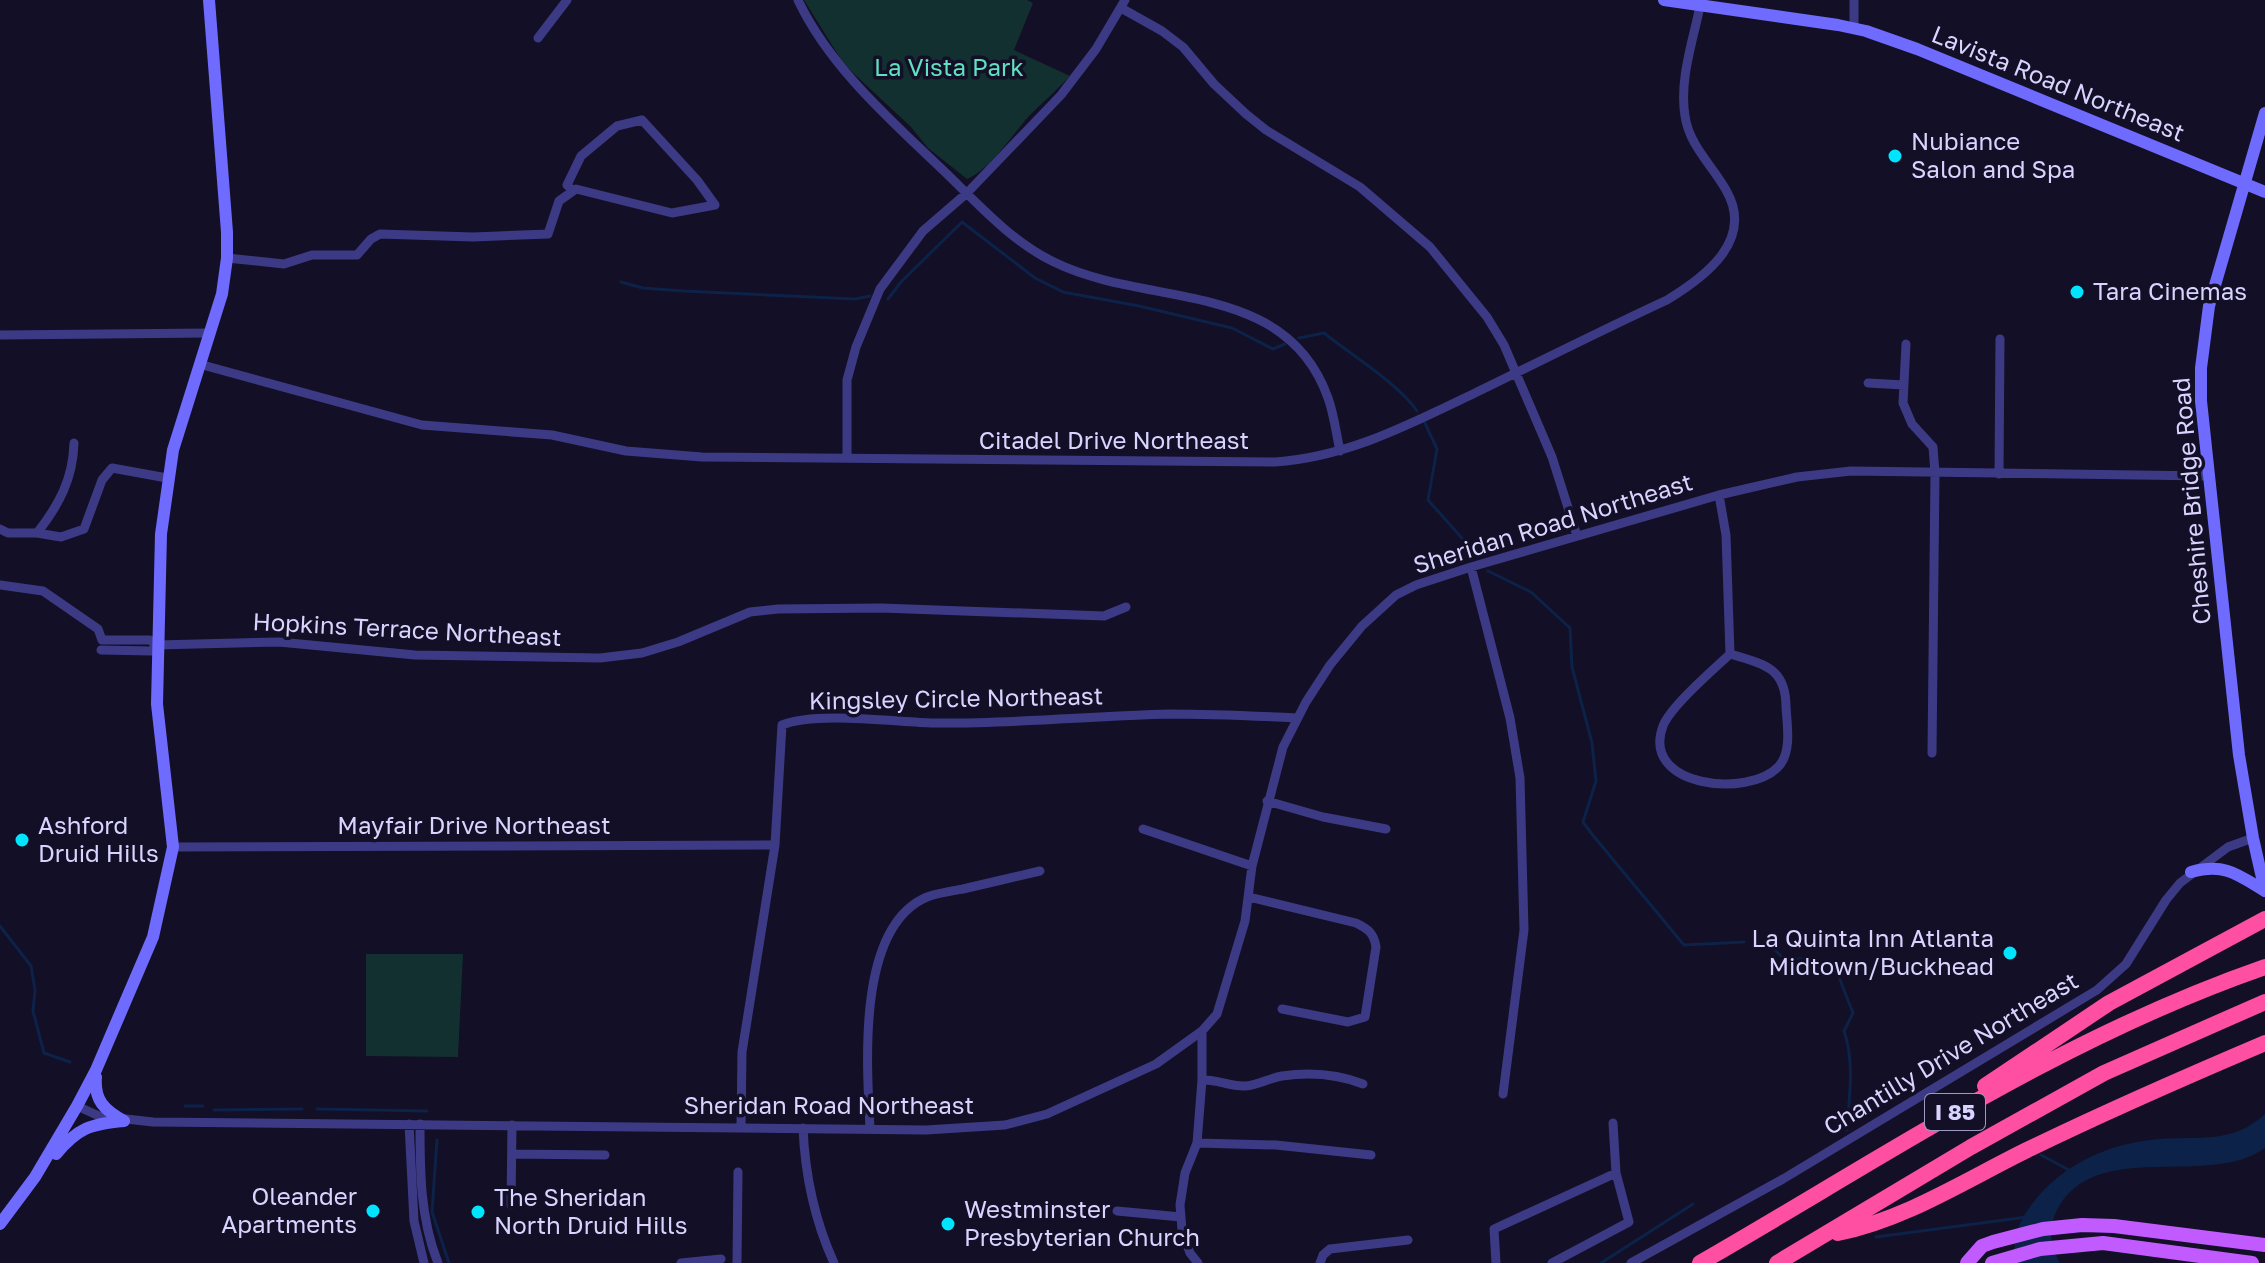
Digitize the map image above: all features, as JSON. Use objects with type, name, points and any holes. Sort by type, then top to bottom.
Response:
[{"type":"highway","points":[[1946,1118],[2000,1074],[2109,1003],[2265,919]]},
{"type":"highway","name":"I 85","points":[[1700,1263],[2056,1056],[2187,995],[2264,967]]},
{"type":"highway","name":"I 85","points":[[1777,1263],[1971,1147],[2104,1073],[2265,1002]]},
{"type":"highway","points":[[1825,1235],[1865,1227],[2116,1107],[2265,1043]]},
{"type":"main road","points":[[35,1177],[96,1070],[153,937],[173,847],[157,704],[161,534],[167,478],[222,294],[227,258],[209,0]]},
{"type":"main road","name":"Lavista Road Northeast","points":[[1664,0],[1804,19],[1854,29],[1917,49],[2265,192]]},
{"type":"main road","name":"Cheshire Bridge Road","points":[[2265,113],[2214,285],[2204,336],[2201,401],[2239,755],[2265,891]]},
{"type":"main road","points":[[2191,872],[2207,868],[2227,869],[2265,891]]},
{"type":"main road","points":[[96,1070],[95,1091],[99,1101],[124,1121]]},
{"type":"main road","points":[[0,1224],[35,1177],[74,1133],[92,1124],[124,1121]]},
{"type":"main road","points":[[1973,1262],[1982,1246],[2062,1226],[2103,1225],[2265,1248]]},
{"type":"main road","points":[[2196,1237],[2213,1247],[2218,1262]]},
{"type":"main road","points":[[1995,1262],[2040,1249],[2103,1243],[2218,1262],[2249,1263]]},
{"type":"main road","points":[[2218,1262],[2228,1250],[2265,1248]]},
{"type":"street","points":[[538,38],[567,0]]},
{"type":"street","points":[[798,0],[825,47],[858,85],[1017,239],[1054,263],[1100,279],[1240,311],[1276,327],[1294,343],[1317,373],[1328,398],[1340,451]]},
{"type":"street","points":[[1854,0],[1854,29]]},
{"type":"street","points":[[847,457],[847,380],[856,347],[880,289],[923,231],[967,193],[1071,83],[1123,4],[1183,47],[1223,93],[1266,130],[1360,187],[1430,247],[1487,317],[1504,345],[1552,457],[1577,536]]},
{"type":"street","name":"Citadel Drive Northeast","points":[[199,364],[422,425],[552,435],[626,451],[702,457],[1275,462],[1340,451],[1391,434],[1667,300],[1713,265],[1730,243],[1735,219],[1727,191],[1698,149],[1685,117],[1684,88],[1700,6]]},
{"type":"street","points":[[227,258],[284,264],[312,255],[357,255],[380,234],[473,237],[548,234],[559,201],[576,189],[672,213],[715,205],[697,180],[642,120],[617,126],[581,156],[567,185],[573,191]]},
{"type":"street","points":[[0,335],[209,333]]},
{"type":"street","points":[[1999,474],[2000,339]]},
{"type":"street","points":[[1906,344],[1903,403],[1912,424],[1933,447],[1935,473],[1932,753]]},
{"type":"street","points":[[1868,383],[1904,385]]},
{"type":"street","points":[[37,533],[65,492],[74,443]]},
{"type":"street","points":[[0,529],[8,533],[61,537],[84,529],[102,480],[112,468],[167,478]]},
{"type":"street","name":"Sheridan Road Northeast","points":[[77,1106],[99,1116],[124,1121],[870,1129],[958,1129],[1005,1125],[1047,1114],[1156,1064],[1202,1031],[1217,1014],[1245,921],[1252,866],[1283,747],[1330,665],[1362,626],[1396,595],[1471,567],[1719,495],[1797,477],[1835,472],[2208,476]]},
{"type":"street","points":[[1719,495],[1726,535],[1730,654],[1675,709],[1662,727],[1663,757],[1671,768],[1684,777],[1703,782],[1754,781],[1767,776],[1785,758],[1787,723],[1783,684],[1766,665],[1730,654]]},
{"type":"street","points":[[1471,567],[1510,718],[1520,778],[1524,930],[1503,1094]]},
{"type":"street","name":"Hopkins Terrace Northeast","points":[[0,585],[43,591],[98,629],[101,645],[150,640],[157,645],[279,642],[415,655],[600,658],[642,653],[678,642],[750,612],[881,608],[1104,616],[1126,607]]},
{"type":"street","name":"Kingsley Circle Northeast","points":[[741,1127],[742,1052],[775,845],[782,725],[792,721],[850,719],[933,723],[1049,721],[1170,714],[1297,718]]},
{"type":"street","points":[[1267,801],[1323,817],[1386,829]]},
{"type":"street","points":[[1143,829],[1252,866]]},
{"type":"street","name":"Chantilly Drive Northeast","points":[[1631,1263],[1783,1179],[2097,990],[2126,964],[2166,900],[2191,872],[2228,847],[2253,838]]},
{"type":"street","name":"Mayfair Drive Northeast","points":[[173,847],[775,845]]},
{"type":"street","points":[[870,1129],[869,1020],[878,963],[894,923],[909,908],[928,897],[1040,871]]},
{"type":"street","points":[[1249,897],[1356,923],[1374,936],[1376,947],[1365,1017],[1348,1022],[1282,1009]]},
{"type":"street","points":[[1198,1263],[1190,1253],[1182,1230],[1180,1205],[1185,1173],[1197,1143],[1202,1031]]},
{"type":"street","points":[[1202,1080],[1250,1086],[1280,1077],[1313,1074],[1341,1077],[1363,1084]]},
{"type":"street","points":[[1552,1263],[1629,1222],[1616,1173],[1613,1123]]},
{"type":"street","points":[[409,1124],[414,1221],[424,1263]]},
{"type":"street","points":[[420,1124],[421,1186],[427,1226],[438,1263]]},
{"type":"street","points":[[511,1205],[512,1125]]},
{"type":"street","points":[[803,1128],[805,1163],[816,1220],[834,1263]]},
{"type":"street","points":[[1197,1143],[1276,1145],[1371,1155]]},
{"type":"street","points":[[512,1154],[605,1155]]},
{"type":"street","points":[[737,1263],[738,1172]]},
{"type":"street","points":[[1496,1263],[1494,1229],[1616,1173]]},
{"type":"street","points":[[1117,1211],[1181,1217]]},
{"type":"street","points":[[1320,1263],[1330,1249],[1408,1240]]},
{"type":"street","points":[[681,1263],[721,1259]]},
{"type":"green space","name":"La Vista Park","points":[[804,0],[1027,0],[1033,3],[1014,50],[1070,76],[1029,116],[984,168],[967,179],[928,148],[911,127],[851,71]]},
{"type":"green space","points":[[366,954],[463,954],[458,1057],[366,1056]]},
{"type":"water","points":[[2265,1114],[2265,1148],[2242,1159],[2214,1165],[2125,1169],[2098,1175],[2075,1188],[2057,1210],[2052,1223],[2052,1243],[2060,1263],[2018,1263],[2015,1243],[2023,1217],[2039,1195],[2069,1169],[2103,1152],[2140,1141],[2228,1134],[2253,1124]]},
{"type":"waterway","points":[[888,299],[901,282],[962,222],[1035,278],[1063,292],[1232,328],[1273,349],[1285,344]]},
{"type":"waterway","points":[[621,282],[643,288],[683,291],[855,299],[870,296]]},
{"type":"waterway","points":[[1299,338],[1324,333],[1387,380],[1417,411]]},
{"type":"waterway","points":[[1425,423],[1437,449],[1428,500],[1477,555]]},
{"type":"waterway","points":[[1488,571],[1531,592],[1570,628],[1572,667],[1592,743],[1596,781],[1583,822],[1684,945],[1744,942]]},
{"type":"waterway","points":[[0,926],[31,966],[35,990],[33,1011],[44,1053],[70,1062]]},
{"type":"waterway","points":[[1761,945],[1773,948],[1784,959],[1809,959],[1837,972],[1853,1013],[1844,1031],[1850,1068],[1847,1130]]},
{"type":"waterway","points":[[185,1106],[203,1106]]},
{"type":"waterway","points":[[214,1110],[302,1109]]},
{"type":"waterway","points":[[317,1109],[427,1111]]},
{"type":"waterway","points":[[437,1140],[432,1212],[449,1263]]},
{"type":"waterway","points":[[2041,1155],[2069,1170]]},
{"type":"waterway","points":[[1601,1263],[1693,1204]]},
{"type":"waterway","points":[[1876,1237],[2027,1217]]},
{"type":"place","name":"Nubiance Salon and Spa","points":[[1895,156]]},
{"type":"place","name":"Tara Cinemas","points":[[2077,292]]},
{"type":"place","name":"Ashford Druid Hills","points":[[22,840]]},
{"type":"place","name":"La Quinta Inn Atlanta Midtown/Buckhead","points":[[2010,953]]},
{"type":"place","name":"Oleander Apartments","points":[[373,1211]]},
{"type":"place","name":"The Sheridan North Druid Hills","points":[[478,1212]]},
{"type":"place","name":"Westminster Presbyterian Church","points":[[948,1224]]}]
